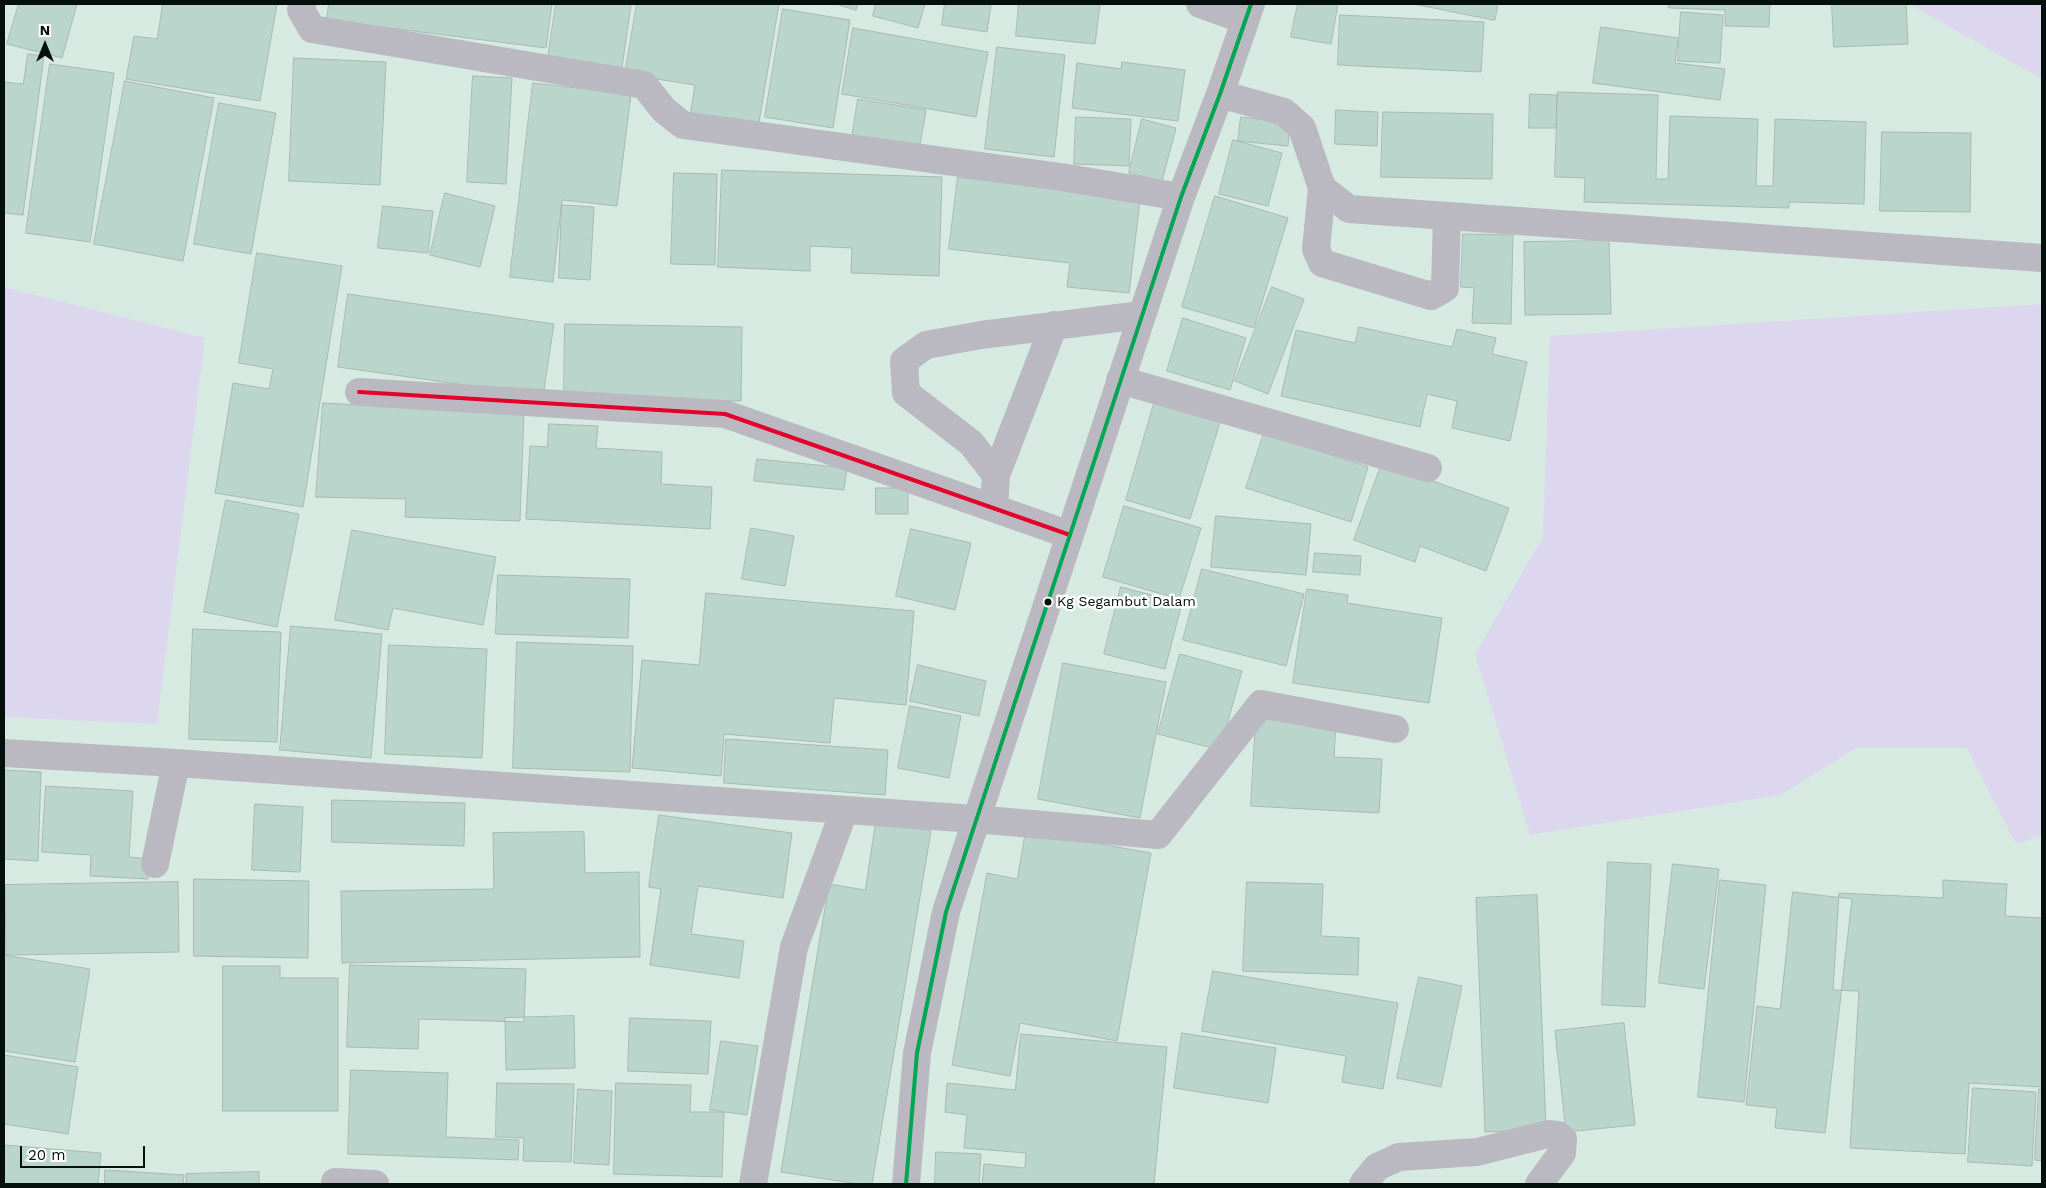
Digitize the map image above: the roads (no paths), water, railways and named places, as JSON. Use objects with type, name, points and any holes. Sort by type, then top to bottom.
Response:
[{"type":"street","points":[[302,4],[301,10],[312,30],[644,85],[664,110],[683,125],[1061,177],[1181,197]]},
{"type":"street","points":[[906,1184],[917,1053],[946,912],[1141,315],[1181,197],[1220,94],[1248,12],[1200,4]]},
{"type":"street","points":[[1220,94],[1284,112],[1302,128],[1322,188],[1316,248],[1322,263],[1432,296],[1445,288],[1447,216]]},
{"type":"street","points":[[1322,188],[1349,209],[2042,258]]},
{"type":"street","points":[[996,475],[971,443],[906,393],[904,361],[926,345],[1054,325],[1141,315]]},
{"type":"street","points":[[994,508],[996,475],[1054,325]]},
{"type":"street","points":[[1120,380],[1428,468]]},
{"type":"street","points":[[359,392],[725,414],[1070,535]]},
{"type":"street","points":[[4,753],[176,763],[975,819],[1158,835],[1261,704],[1395,729]]},
{"type":"street","points":[[155,864],[176,763]]},
{"type":"street","points":[[753,1184],[794,947],[844,811]]},
{"type":"street","points":[[1363,1184],[1377,1167],[1399,1157],[1477,1152],[1548,1134],[1558,1134],[1563,1139],[1562,1153],[1539,1184]]},
{"type":"street","points":[[335,1182],[375,1184]]},
{"type":"place","name":"Kg Segambut Dalam","points":[[1048,602]]}]
